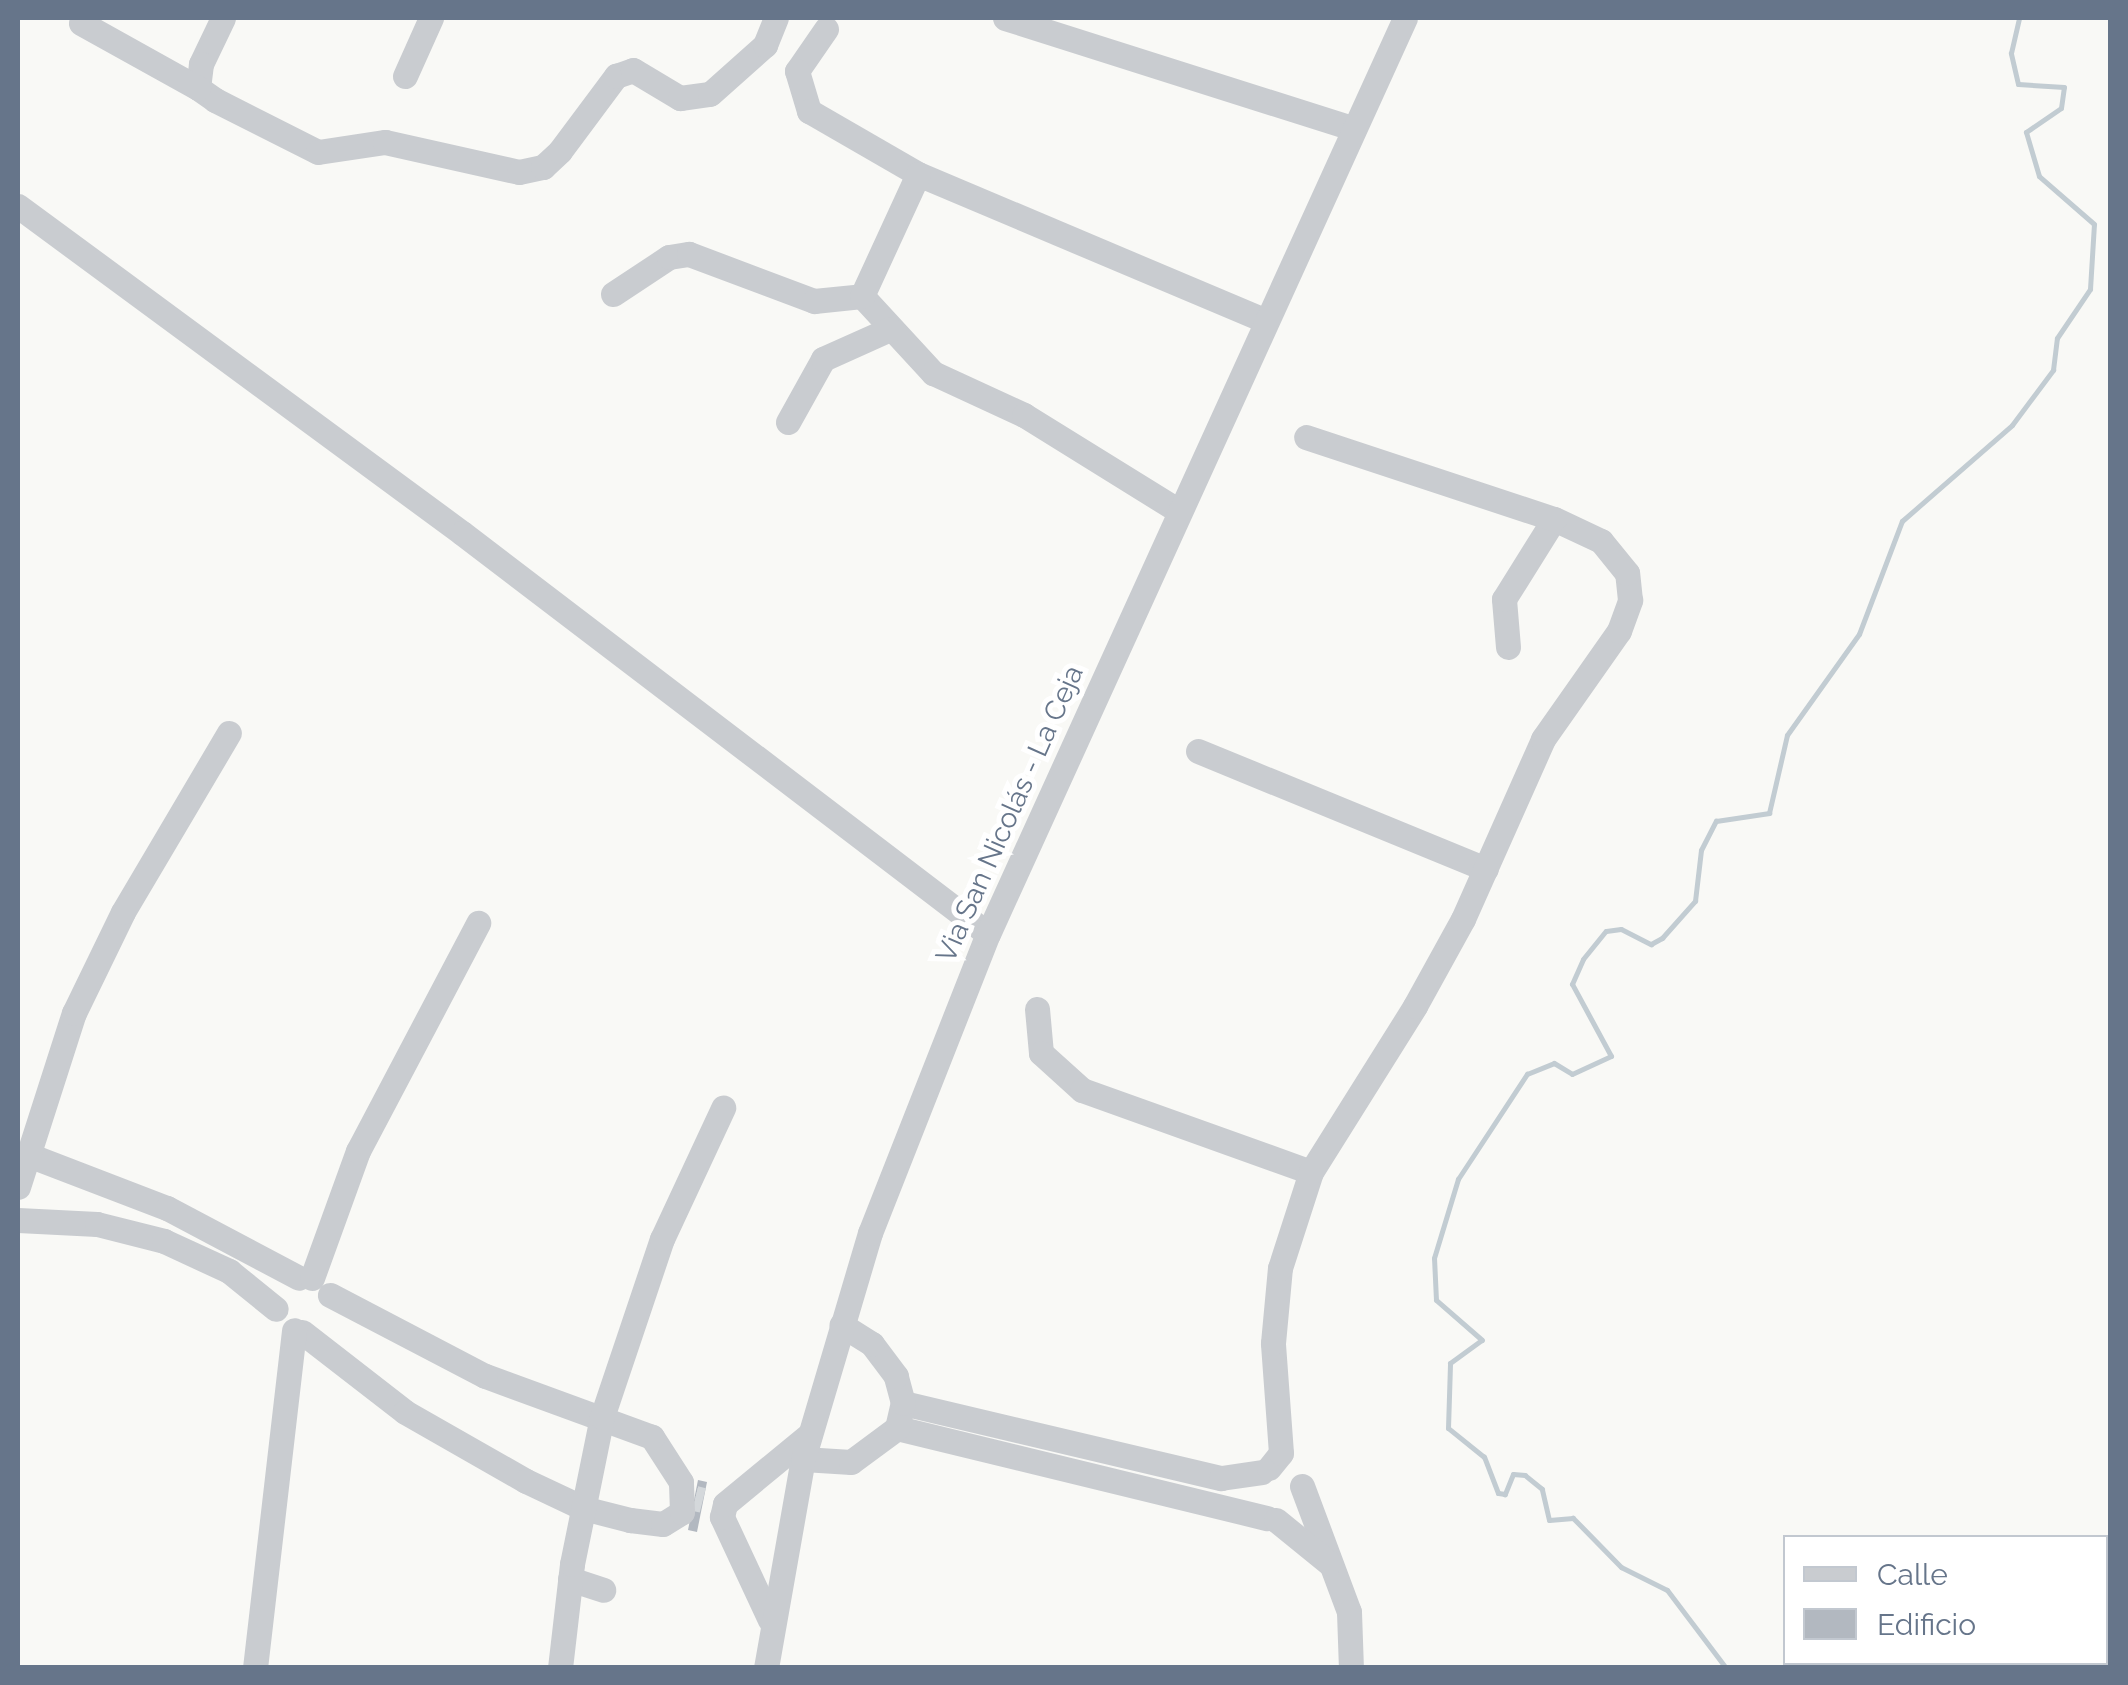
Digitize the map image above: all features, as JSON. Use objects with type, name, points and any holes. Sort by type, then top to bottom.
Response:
[{"type":"street","points":[[198,88],[201,64],[223,18]]},
{"type":"street","points":[[405,76],[432,18]]},
{"type":"street","points":[[80,23],[318,152],[385,142],[519,172],[543,167],[560,152],[616,76],[633,70],[680,98],[710,94],[765,46],[776,18]]},
{"type":"street","points":[[1006,18],[1354,129]]},
{"type":"street","name":"Via San Nicolás - La Ceja","points":[[766,1668],[770,1620],[807,1446],[870,1232],[988,934],[1404,18]]},
{"type":"street","points":[[826,29],[797,71],[804,106],[918,174],[1266,321]]},
{"type":"street","points":[[862,296],[918,174]]},
{"type":"street","points":[[18,206],[462,533],[988,934]]},
{"type":"street","points":[[613,294],[669,257],[690,254],[814,301],[862,296]]},
{"type":"street","points":[[862,296],[933,373],[1024,415],[1179,511]]},
{"type":"street","points":[[788,422],[823,358],[890,328]]},
{"type":"street","points":[[1306,437],[1554,519],[1617,556],[1630,600],[1618,631],[1544,739],[1486,869],[1415,1006],[1312,1172],[1280,1268],[1273,1342],[1282,1422],[1281,1453],[1252,1484],[1251,1501],[1317,1550],[1337,1576]]},
{"type":"street","points":[[1508,647],[1504,599],[1554,519]]},
{"type":"street","points":[[18,1187],[74,1014],[123,912],[229,733]]},
{"type":"street","points":[[1198,751],[1486,869]]},
{"type":"street","points":[[298,1331],[326,1321],[313,1284],[358,1152],[478,923]]},
{"type":"street","points":[[1037,1009],[1041,1052],[1082,1090],[1312,1172]]},
{"type":"street","points":[[560,1668],[570,1579],[602,1417],[662,1239],[723,1108]]},
{"type":"street","points":[[26,1154],[167,1208],[486,1376],[602,1417],[658,1442],[770,1620]]},
{"type":"street","points":[[18,1220],[96,1224],[164,1242],[229,1271],[298,1331],[434,1430],[583,1508],[663,1524],[807,1446],[851,1462],[900,1416]]},
{"type":"street","points":[[276,1309],[279,1292],[313,1284]]},
{"type":"street","points":[[842,1325],[888,1360],[900,1416]]},
{"type":"street","points":[[255,1668],[298,1331]]},
{"type":"street","points":[[900,1416],[1221,1478],[1286,1468],[1300,1482],[1298,1510],[1272,1519],[900,1416]]},
{"type":"street","points":[[1282,1422],[1300,1482],[1337,1576],[1352,1630],[1351,1668]]},
{"type":"street","points":[[570,1579],[603,1590]]},
{"type":"building","points":[[698,1480],[707,1482],[697,1532],[688,1530]]},
{"type":"waterway","points":[[1726,1668],[1667,1590],[1621,1567],[1573,1518],[1549,1520],[1542,1489],[1525,1475],[1513,1474],[1505,1494],[1498,1493],[1484,1457],[1448,1428],[1450,1363],[1482,1340],[1436,1300],[1434,1258],[1458,1179],[1527,1074],[1554,1063],[1572,1074],[1611,1056],[1572,984],[1583,959],[1606,931],[1621,929],[1651,944],[1662,938],[1695,901],[1701,850],[1716,821],[1769,813],[1787,735],[1859,634],[1902,521],[2012,425],[2053,370],[2057,338],[2090,289],[2094,224],[2039,176],[2026,132],[2061,108],[2064,87],[2018,84],[2011,53],[2019,18]]},
{"type":"tunnel","points":[[695,1498],[703,1500]]}]
